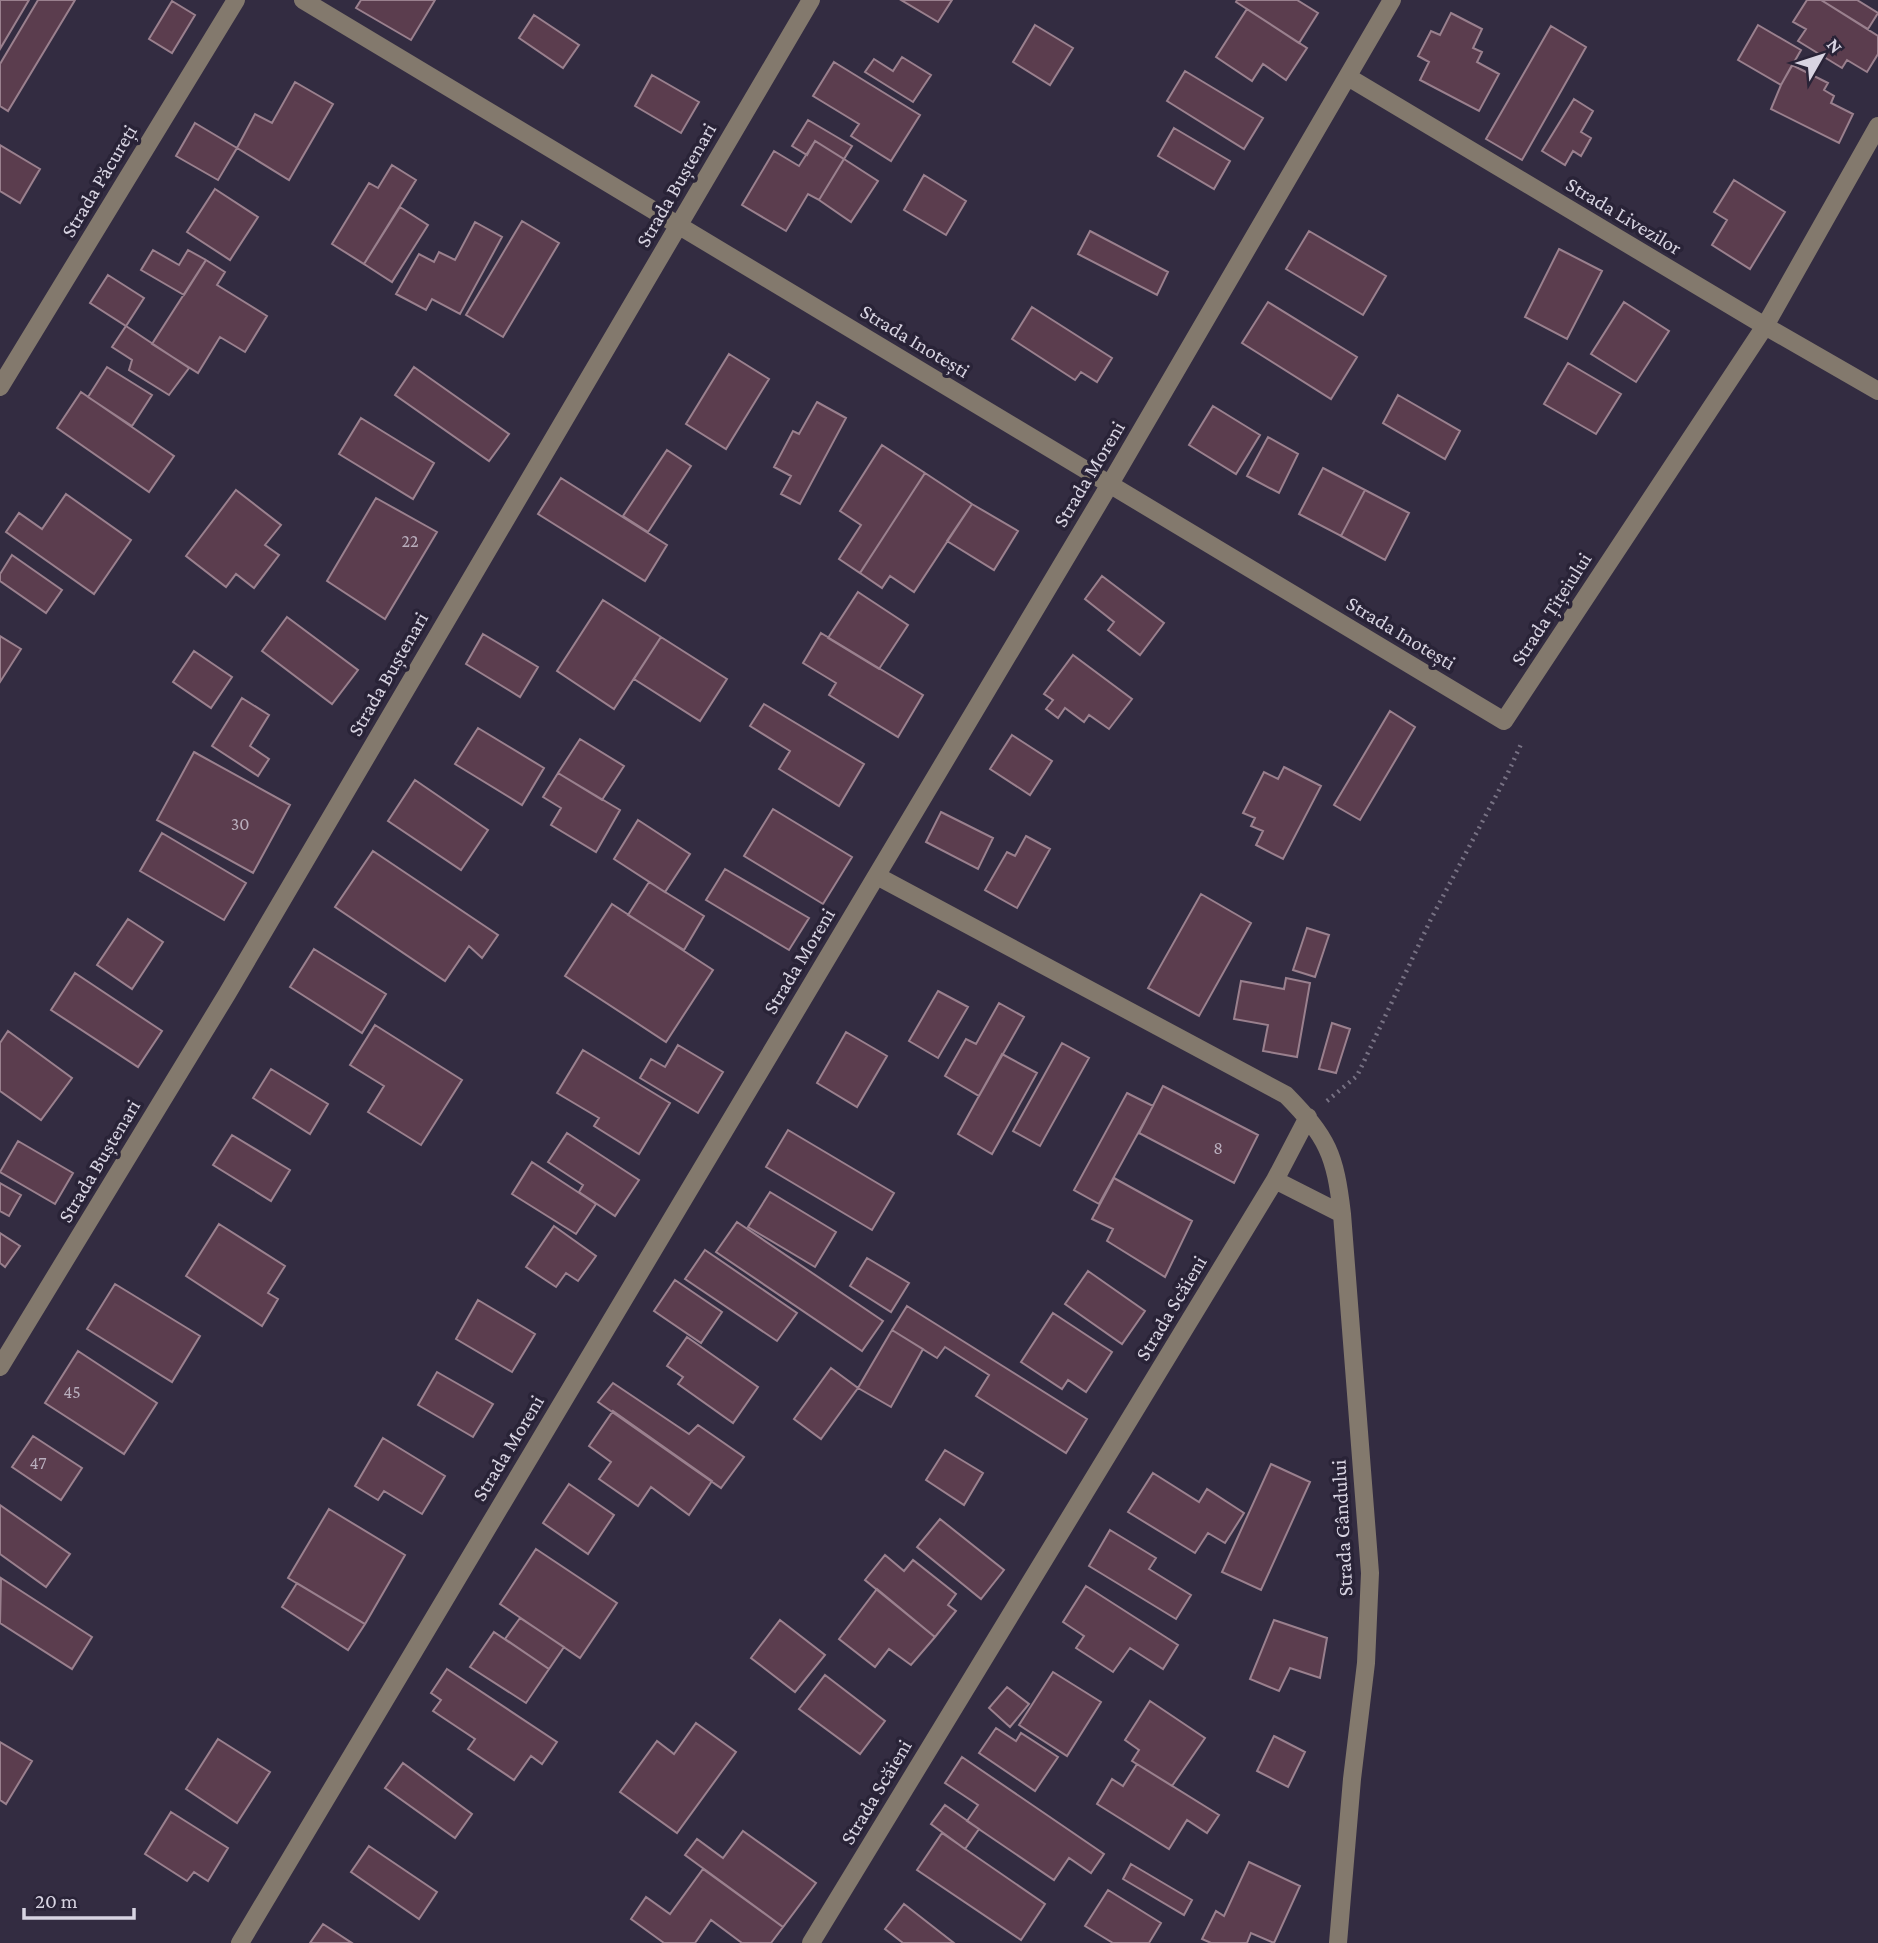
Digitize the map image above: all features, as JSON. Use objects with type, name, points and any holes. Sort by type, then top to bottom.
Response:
[{"type":"street","name":"Strada Păcureți","points":[[0,387],[236,0]]},
{"type":"street","name":"Strada Inotești","points":[[303,0],[1504,721]]},
{"type":"street","name":"Strada Buștenari","points":[[0,1367],[227,994],[811,0]]},
{"type":"street","name":"Strada Moreni","points":[[240,1943],[1110,484],[1392,0]]},
{"type":"street","name":"Strada Livezilor","points":[[1348,77],[1878,391]]},
{"type":"street","name":"Strada Țițeiului","points":[[1504,721],[1765,326],[1878,126]]},
{"type":"street","points":[[877,876],[1286,1095],[1308,1117]]},
{"type":"street","name":"Strada Scăieni","points":[[811,1943],[1275,1180],[1308,1117]]},
{"type":"street","name":"Strada Gândului","points":[[1308,1117],[1333,1157],[1339,1186],[1370,1573],[1366,1663],[1352,1779],[1338,1943]]},
{"type":"street","points":[[1275,1180],[1342,1214]]},
{"type":"path","points":[[1308,1117],[1357,1076],[1431,919],[1507,775],[1522,740],[1504,721]]},
{"type":"building","points":[[0,0],[29,0],[0,49]]},
{"type":"building","points":[[38,0],[75,0],[8,111],[0,106],[0,64]]},
{"type":"building","points":[[361,0],[435,0],[411,40],[356,8]]},
{"type":"building","points":[[901,0],[952,0],[938,22]]},
{"type":"building","points":[[1297,0],[1318,13],[1299,43],[1236,2]]},
{"type":"building","points":[[1807,0],[1821,0],[1878,36],[1878,54],[1867,72],[1847,60],[1842,68],[1798,41],[1806,29],[1793,22]]},
{"type":"building","points":[[1821,0],[1857,0],[1878,13],[1868,29]]},
{"type":"building","points":[[172,1],[195,15],[172,53],[149,39]]},
{"type":"building","points":[[1247,9],[1307,48],[1286,80],[1263,64],[1252,81],[1216,57]]},
{"type":"building","points":[[1451,13],[1482,29],[1473,48],[1482,52],[1477,62],[1499,74],[1479,111],[1420,80],[1429,62],[1418,56],[1431,31],[1440,35]]},
{"type":"building","points":[[534,15],[579,45],[563,68],[519,38]]},
{"type":"building","points":[[1035,25],[1073,48],[1050,85],[1013,62]]},
{"type":"building","points":[[1758,25],[1801,50],[1781,85],[1738,60]]},
{"type":"building","points":[[1551,26],[1586,47],[1522,160],[1486,139]]},
{"type":"building","points":[[902,57],[931,75],[913,102],[865,72],[874,59],[893,71]]},
{"type":"building","points":[[834,62],[920,115],[891,161],[851,136],[859,124],[813,96]]},
{"type":"building","points":[[1792,65],[1828,83],[1824,90],[1834,96],[1831,103],[1853,114],[1839,143],[1771,109]]},
{"type":"building","points":[[1185,71],[1263,118],[1244,149],[1167,101]]},
{"type":"building","points":[[652,75],[699,102],[681,133],[635,106]]},
{"type":"building","points":[[295,82],[333,104],[289,180],[237,148],[255,114],[272,123]]},
{"type":"building","points":[[1574,99],[1593,111],[1581,132],[1591,138],[1581,156],[1573,151],[1565,165],[1542,151]]},
{"type":"building","points":[[808,120],[852,146],[844,159],[815,141],[807,155],[792,146]]},
{"type":"building","points":[[195,123],[237,148],[218,180],[176,156]]},
{"type":"building","points":[[1174,128],[1230,161],[1214,189],[1158,156]]},
{"type":"building","points":[[815,141],[844,159],[819,200],[808,194],[786,231],[742,205],[774,151],[799,166]]},
{"type":"building","points":[[0,145],[40,169],[20,203],[0,191]]},
{"type":"building","points":[[844,159],[878,181],[851,222],[819,200]]},
{"type":"building","points":[[392,165],[416,180],[364,264],[332,244],[369,183],[378,188]]},
{"type":"building","points":[[924,175],[966,201],[946,235],[904,210]]},
{"type":"building","points":[[1734,180],[1785,212],[1750,269],[1712,245],[1727,220],[1714,212]]},
{"type":"building","points":[[215,189],[258,217],[230,260],[187,232]]},
{"type":"building","points":[[400,207],[428,225],[392,282],[364,264]]},
{"type":"building","points":[[522,221],[559,243],[503,337],[466,315]]},
{"type":"building","points":[[475,222],[502,237],[460,314],[432,299],[426,310],[396,294],[419,254],[434,262],[439,252],[455,260]]},
{"type":"building","points":[[1090,231],[1168,272],[1157,295],[1078,254]]},
{"type":"building","points":[[1309,231],[1386,276],[1363,315],[1286,269]]},
{"type":"building","points":[[1559,249],[1602,271],[1567,339],[1525,317]]},
{"type":"building","points":[[153,250],[179,265],[188,250],[206,260],[184,295],[141,270]]},
{"type":"building","points":[[206,260],[225,272],[217,285],[267,316],[245,352],[220,337],[198,373],[152,344]]},
{"type":"building","points":[[108,275],[144,298],[126,326],[90,303]]},
{"type":"building","points":[[1268,302],[1357,357],[1331,399],[1242,343]]},
{"type":"building","points":[[1624,302],[1669,331],[1636,382],[1591,354]]},
{"type":"building","points":[[1032,307],[1112,358],[1097,382],[1081,372],[1075,380],[1012,339]]},
{"type":"building","points":[[126,326],[189,368],[169,395],[129,370],[132,360],[112,347]]},
{"type":"building","points":[[729,354],[769,379],[726,449],[686,424]]},
{"type":"building","points":[[1568,363],[1621,394],[1596,434],[1544,404]]},
{"type":"building","points":[[107,367],[152,395],[132,426],[88,397]]},
{"type":"building","points":[[414,367],[509,434],[489,461],[395,395]]},
{"type":"building","points":[[81,392],[174,456],[149,492],[57,428]]},
{"type":"building","points":[[1398,395],[1460,431],[1445,459],[1383,423]]},
{"type":"building","points":[[817,402],[846,418],[800,504],[781,494],[791,476],[774,467],[793,431],[799,434]]},
{"type":"building","points":[[1213,406],[1260,435],[1236,474],[1189,445]]},
{"type":"building","points":[[361,418],[434,463],[413,499],[339,454]]},
{"type":"building","points":[[1268,437],[1298,454],[1279,493],[1247,476]]},
{"type":"building","points":[[882,445],[925,473],[860,573],[839,559],[861,525],[840,511]]},
{"type":"building","points":[[667,450],[691,466],[648,532],[623,516]]},
{"type":"building","points":[[1323,468],[1365,490],[1341,536],[1299,514]]},
{"type":"building","points":[[925,473],[972,504],[914,592],[890,576],[882,588],[860,573]]},
{"type":"building","points":[[561,478],[667,545],[645,581],[538,514]]},
{"type":"building","points":[[236,490],[281,525],[265,545],[279,555],[254,588],[236,574],[226,587],[186,556]]},
{"type":"building","points":[[1365,490],[1409,513],[1385,560],[1341,536]]},
{"type":"building","points":[[66,494],[131,540],[94,594],[6,532],[19,513],[42,529]]},
{"type":"building","points":[[376,498],[437,532],[385,619],[327,581]]},
{"type":"building","points":[[972,504],[1018,531],[994,570],[947,541]]},
{"type":"building","points":[[12,555],[62,590],[46,613],[0,581],[0,574]]},
{"type":"building","points":[[1102,576],[1164,623],[1140,655],[1108,630],[1114,622],[1085,599]]},
{"type":"building","points":[[858,592],[908,625],[879,669],[828,638]]},
{"type":"building","points":[[603,600],[661,637],[614,709],[557,671]]},
{"type":"building","points":[[287,617],[358,670],[332,704],[262,651]]},
{"type":"building","points":[[821,633],[923,695],[898,737],[829,695],[836,683],[803,663]]},
{"type":"building","points":[[483,634],[538,667],[520,697],[466,664]]},
{"type":"building","points":[[0,636],[21,649],[0,682]]},
{"type":"building","points":[[661,637],[727,679],[700,721],[634,679]]},
{"type":"building","points":[[194,651],[232,677],[211,708],[173,682]]},
{"type":"building","points":[[1073,655],[1132,699],[1109,729],[1089,715],[1084,722],[1065,708],[1058,718],[1046,709],[1053,700],[1044,694]]},
{"type":"building","points":[[242,698],[269,715],[250,746],[269,759],[258,776],[212,746]]},
{"type":"building","points":[[764,704],[864,764],[839,806],[779,769],[790,751],[750,726]]},
{"type":"building","points":[[1390,711],[1415,727],[1360,820],[1334,805]]},
{"type":"building","points":[[478,728],[544,768],[522,805],[455,764]]},
{"type":"building","points":[[1012,735],[1052,761],[1030,795],[990,769]]},
{"type":"building","points":[[580,739],[624,766],[602,800],[558,773]]},
{"type":"building","points":[[194,752],[290,805],[253,873],[157,820]]},
{"type":"building","points":[[1284,767],[1321,786],[1283,859],[1256,845],[1263,831],[1251,826],[1255,818],[1243,813],[1264,772],[1278,779]]},
{"type":"building","points":[[558,773],[620,810],[596,852],[551,825],[561,808],[543,797]]},
{"type":"building","points":[[415,780],[488,830],[461,870],[388,821]]},
{"type":"building","points":[[773,809],[852,857],[823,904],[744,856]]},
{"type":"building","points":[[941,812],[993,838],[978,869],[926,842]]},
{"type":"building","points":[[638,820],[690,854],[665,892],[614,859]]},
{"type":"building","points":[[162,833],[246,883],[224,920],[140,871]]},
{"type":"building","points":[[1026,836],[1050,849],[1017,908],[985,890],[1007,852],[1015,856]]},
{"type":"building","points":[[373,851],[498,935],[482,958],[469,946],[445,981],[335,907]]},
{"type":"building","points":[[725,869],[809,918],[789,950],[706,900]]},
{"type":"building","points":[[649,882],[704,916],[684,950],[628,915]]},
{"type":"building","points":[[1201,894],[1251,923],[1199,1016],[1148,988]]},
{"type":"building","points":[[612,904],[713,970],[666,1042],[565,976]]},
{"type":"building","points":[[128,919],[163,942],[132,989],[97,965]]},
{"type":"building","points":[[1307,928],[1329,935],[1315,977],[1293,970]]},
{"type":"building","points":[[314,949],[386,994],[362,1033],[290,987]]},
{"type":"building","points":[[75,973],[162,1031],[138,1067],[51,1010]]},
{"type":"building","points":[[1286,978],[1310,983],[1297,1057],[1263,1051],[1268,1025],[1234,1019],[1241,981],[1284,989]]},
{"type":"building","points":[[938,991],[968,1007],[938,1058],[909,1041]]},
{"type":"building","points":[[999,1003],[1024,1017],[979,1096],[945,1076],[966,1039],[976,1044]]},
{"type":"building","points":[[1332,1023],[1350,1029],[1336,1073],[1319,1069]]},
{"type":"building","points":[[375,1025],[462,1080],[421,1145],[368,1112],[384,1086],[350,1065]]},
{"type":"building","points":[[8,1031],[72,1078],[41,1120],[0,1091],[0,1043]]},
{"type":"building","points":[[846,1032],[887,1056],[857,1107],[817,1083]]},
{"type":"building","points":[[1062,1043],[1089,1058],[1040,1146],[1013,1131]]},
{"type":"building","points":[[678,1045],[723,1072],[698,1113],[640,1078],[651,1059],[665,1067]]},
{"type":"building","points":[[583,1050],[670,1103],[639,1154],[594,1126],[599,1118],[557,1093]]},
{"type":"building","points":[[1002,1054],[1037,1073],[992,1154],[958,1134]]},
{"type":"building","points":[[271,1069],[328,1104],[310,1134],[253,1098]]},
{"type":"building","points":[[1163,1086],[1258,1135],[1234,1183],[1139,1133]]},
{"type":"building","points":[[1127,1093],[1153,1106],[1099,1204],[1074,1190]]},
{"type":"building","points":[[788,1130],[894,1193],[872,1230],[766,1167]]},
{"type":"building","points":[[567,1133],[639,1180],[615,1216],[579,1192],[583,1185],[548,1162]]},
{"type":"building","points":[[232,1135],[290,1170],[271,1201],[213,1165]]},
{"type":"building","points":[[18,1141],[73,1173],[55,1204],[0,1172]]},
{"type":"building","points":[[532,1162],[596,1204],[576,1234],[512,1194]]},
{"type":"building","points":[[1114,1178],[1192,1221],[1165,1277],[1107,1241],[1113,1229],[1092,1219]]},
{"type":"building","points":[[0,1183],[21,1195],[9,1216],[0,1211]]},
{"type":"building","points":[[770,1192],[836,1232],[815,1267],[748,1227]]},
{"type":"building","points":[[737,1222],[883,1321],[862,1351],[716,1252]]},
{"type":"building","points":[[219,1224],[285,1266],[268,1293],[278,1299],[262,1326],[186,1276]]},
{"type":"building","points":[[554,1226],[596,1256],[578,1281],[566,1273],[556,1287],[526,1267]]},
{"type":"building","points":[[0,1233],[20,1246],[5,1267],[0,1263]]},
{"type":"building","points":[[705,1250],[797,1313],[777,1341],[685,1279]]},
{"type":"building","points":[[867,1258],[909,1283],[891,1312],[850,1286]]},
{"type":"building","points":[[1088,1271],[1145,1311],[1122,1344],[1065,1304]]},
{"type":"building","points":[[675,1280],[722,1312],[701,1343],[654,1311]]},
{"type":"building","points":[[115,1284],[200,1336],[172,1382],[87,1329]]},
{"type":"building","points":[[478,1300],[535,1334],[512,1372],[456,1339]]},
{"type":"building","points":[[907,1306],[1087,1419],[1066,1453],[976,1396],[989,1375],[945,1347],[937,1358],[892,1330]]},
{"type":"building","points":[[1053,1313],[1112,1352],[1086,1392],[1068,1380],[1062,1389],[1021,1362]]},
{"type":"building","points":[[892,1330],[923,1349],[891,1407],[858,1388]]},
{"type":"building","points":[[687,1337],[758,1387],[733,1423],[678,1384],[683,1377],[667,1366]]},
{"type":"building","points":[[78,1351],[157,1403],[124,1454],[45,1403]]},
{"type":"building","points":[[831,1368],[858,1388],[821,1439],[794,1419]]},
{"type":"building","points":[[437,1372],[493,1404],[473,1437],[418,1405]]},
{"type":"building","points":[[613,1383],[689,1434],[698,1425],[744,1457],[721,1488],[598,1402]]},
{"type":"building","points":[[613,1411],[712,1481],[689,1515],[651,1487],[638,1506],[599,1479],[611,1462],[589,1446]]},
{"type":"building","points":[[33,1436],[82,1468],[61,1500],[12,1467]]},
{"type":"building","points":[[383,1438],[445,1476],[422,1514],[384,1491],[378,1500],[355,1486]]},
{"type":"building","points":[[945,1450],[983,1473],[964,1505],[926,1480]]},
{"type":"building","points":[[1271,1464],[1310,1482],[1261,1590],[1222,1572]]},
{"type":"building","points":[[1153,1473],[1199,1502],[1207,1489],[1244,1513],[1225,1543],[1208,1533],[1195,1553],[1128,1512]]},
{"type":"building","points":[[569,1484],[614,1515],[588,1554],[543,1523]]},
{"type":"building","points":[[0,1505],[70,1554],[46,1587],[0,1554]]},
{"type":"building","points":[[329,1509],[405,1555],[365,1624],[288,1578]]},
{"type":"building","points":[[940,1519],[1004,1570],[981,1599],[917,1547]]},
{"type":"building","points":[[1110,1530],[1156,1558],[1149,1569],[1191,1595],[1176,1619],[1089,1566]]},
{"type":"building","points":[[536,1549],[617,1603],[580,1658],[500,1604]]},
{"type":"building","points":[[885,1555],[904,1571],[913,1560],[956,1594],[948,1605],[956,1611],[935,1637],[865,1580]]},
{"type":"building","points":[[1,1578],[92,1637],[72,1669],[0,1623]]},
{"type":"building","points":[[297,1583],[365,1624],[348,1650],[282,1607]]},
{"type":"building","points":[[1086,1586],[1178,1645],[1163,1669],[1130,1648],[1113,1672],[1076,1648],[1084,1636],[1063,1622]]},
{"type":"building","points":[[877,1589],[935,1637],[911,1665],[889,1649],[875,1667],[839,1639]]},
{"type":"building","points":[[520,1618],[564,1647],[549,1669],[505,1639]]},
{"type":"building","points":[[780,1620],[825,1655],[795,1692],[751,1658]]},
{"type":"building","points":[[1274,1620],[1327,1638],[1320,1678],[1290,1668],[1279,1691],[1250,1679]]},
{"type":"building","points":[[494,1632],[549,1669],[526,1703],[470,1667]]},
{"type":"building","points":[[447,1669],[557,1742],[542,1764],[531,1756],[514,1780],[468,1749],[475,1739],[433,1711],[441,1700],[431,1693]]},
{"type":"building","points":[[1053,1672],[1101,1702],[1067,1756],[1019,1725]]},
{"type":"building","points":[[825,1675],[885,1721],[860,1754],[799,1709]]},
{"type":"building","points":[[1007,1687],[1029,1704],[1010,1727],[989,1708]]},
{"type":"building","points":[[1150,1701],[1205,1738],[1172,1786],[1132,1761],[1139,1750],[1125,1740]]},
{"type":"building","points":[[696,1723],[736,1752],[677,1833],[620,1792],[657,1741],[674,1754]]},
{"type":"building","points":[[996,1728],[1016,1741],[1021,1733],[1058,1757],[1035,1791],[979,1753]]},
{"type":"building","points":[[1274,1736],[1305,1752],[1288,1787],[1257,1771]]},
{"type":"building","points":[[218,1739],[270,1772],[237,1823],[186,1789]]},
{"type":"building","points":[[0,1742],[32,1761],[6,1804],[0,1800]]},
{"type":"building","points":[[962,1757],[1104,1854],[1091,1873],[1069,1858],[1054,1880],[967,1821],[978,1805],[945,1783]]},
{"type":"building","points":[[403,1763],[472,1814],[455,1838],[385,1788]]},
{"type":"building","points":[[1137,1764],[1219,1815],[1207,1833],[1187,1820],[1169,1849],[1097,1804],[1112,1779],[1123,1786]]},
{"type":"building","points":[[945,1805],[979,1829],[965,1849],[931,1824]]},
{"type":"building","points":[[171,1812],[228,1848],[208,1881],[194,1872],[187,1881],[145,1854]]},
{"type":"building","points":[[743,1831],[816,1883],[783,1927],[685,1855],[697,1839],[723,1858]]},
{"type":"building","points":[[942,1833],[1045,1904],[1021,1940],[917,1870]]},
{"type":"building","points":[[369,1846],[437,1892],[419,1919],[351,1872]]},
{"type":"building","points":[[1249,1862],[1300,1886],[1274,1943],[1251,1933],[1247,1943],[1211,1943],[1202,1939],[1216,1911],[1224,1916]]},
{"type":"building","points":[[1131,1864],[1192,1900],[1184,1915],[1123,1879]]},
{"type":"building","points":[[703,1869],[783,1927],[771,1943],[742,1943],[711,1920],[695,1943],[664,1943],[631,1919],[646,1897],[670,1914]]},
{"type":"building","points":[[1108,1890],[1161,1923],[1149,1943],[1113,1943],[1085,1926]]},
{"type":"building","points":[[904,1904],[954,1943],[903,1943],[885,1929]]},
{"type":"building","points":[[323,1924],[352,1943],[310,1943]]}]
